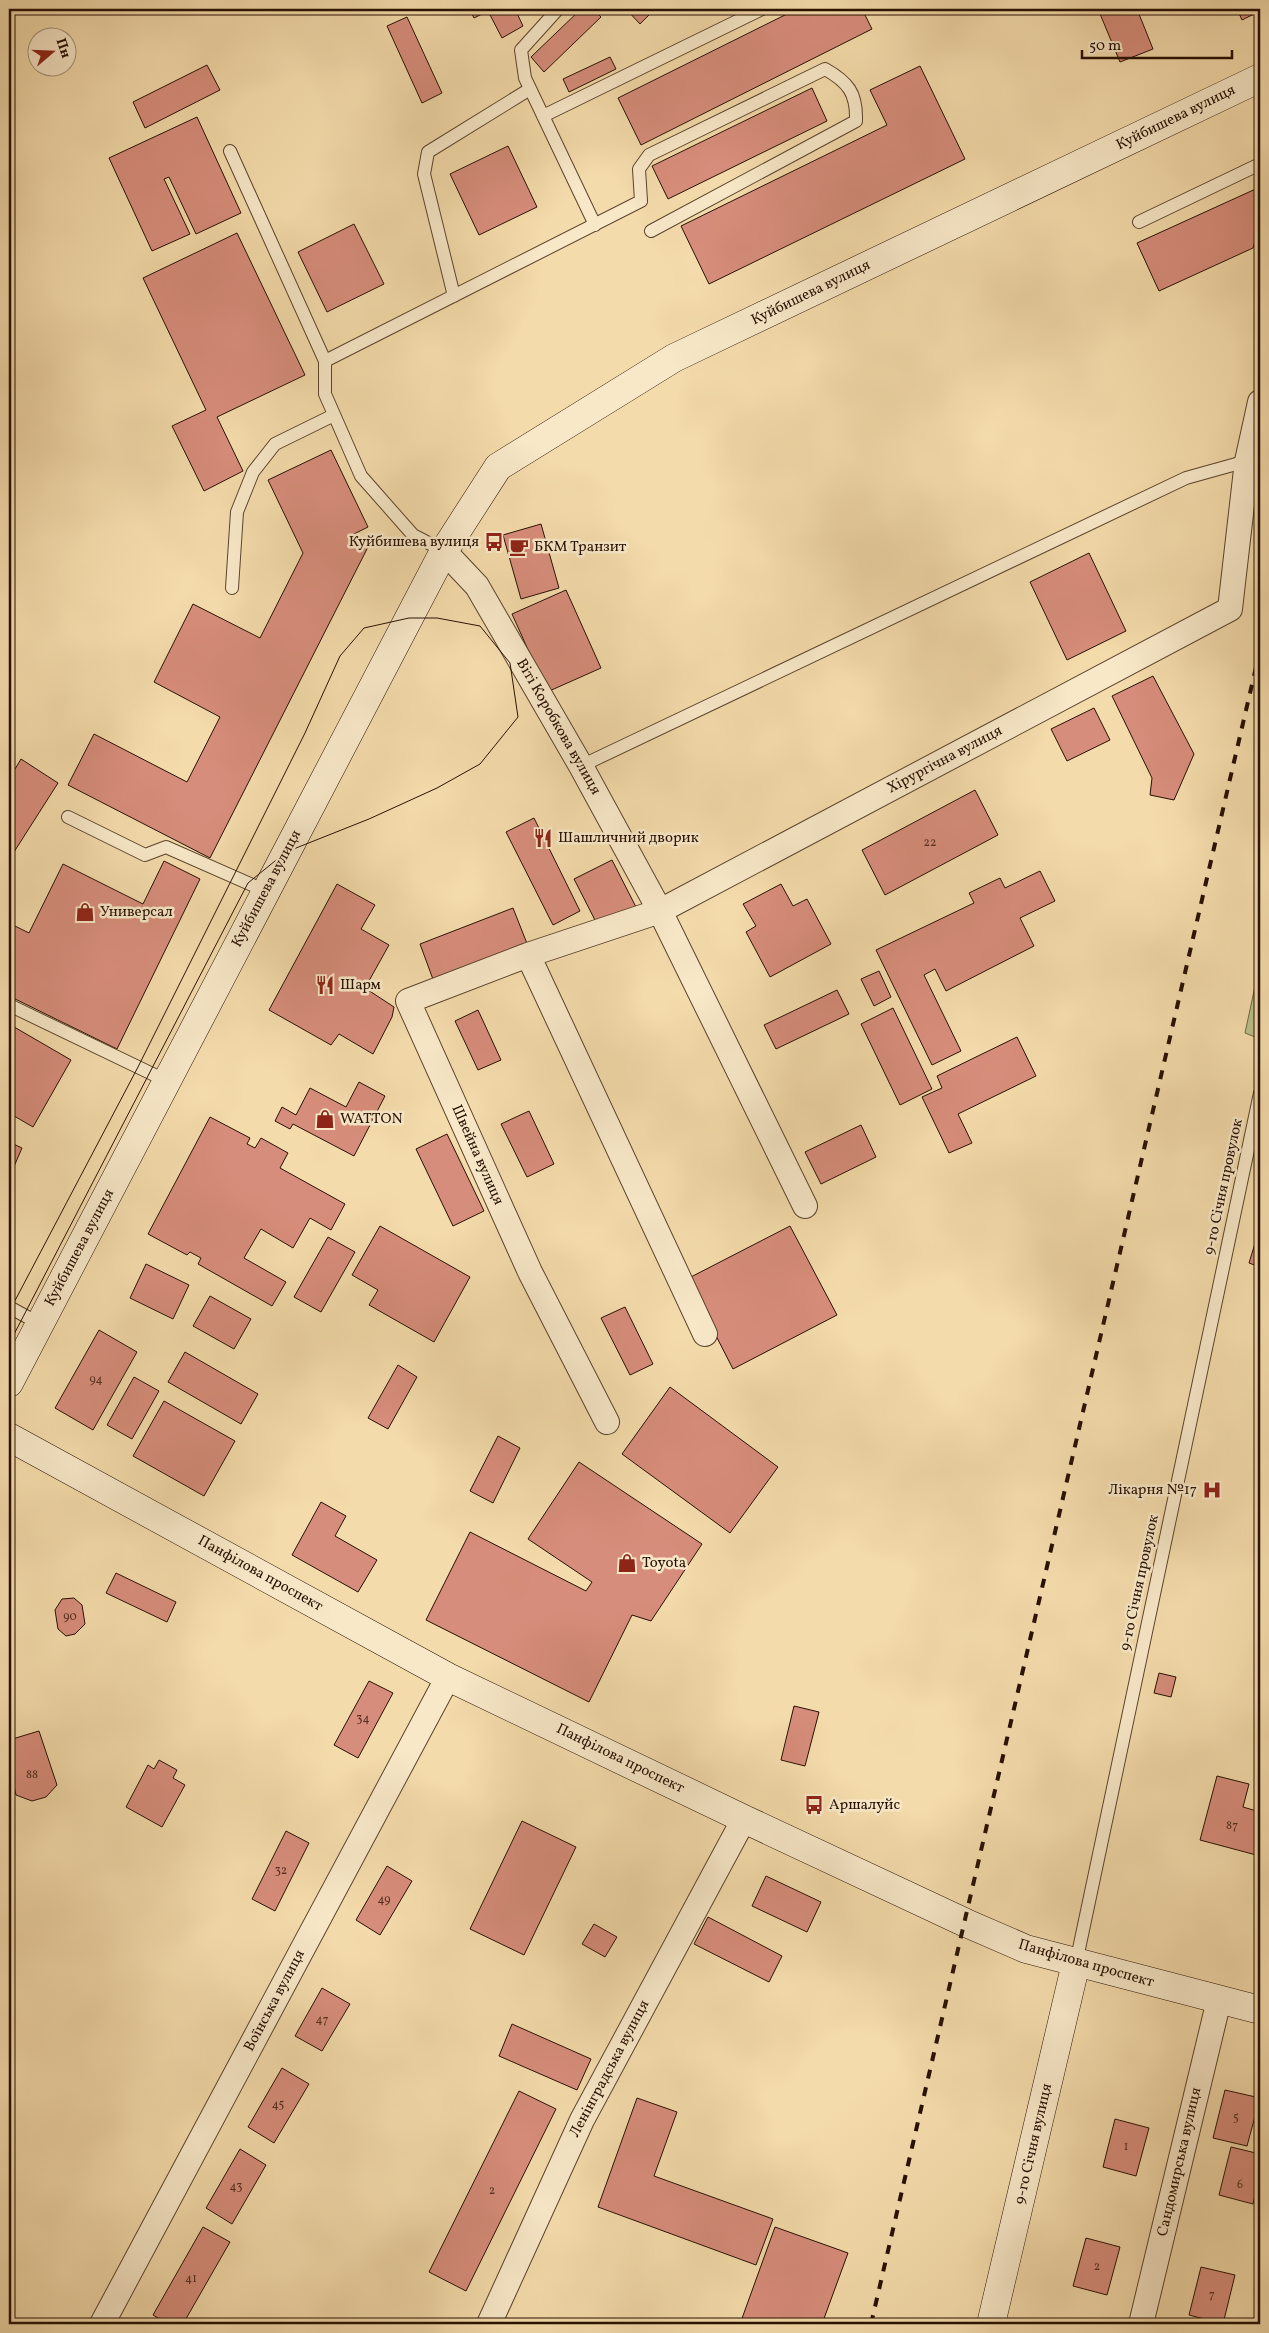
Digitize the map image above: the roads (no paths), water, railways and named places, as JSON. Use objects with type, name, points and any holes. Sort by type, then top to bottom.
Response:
[{"type":"main road","name":"Куйбишева вулиця","points":[[9,1383],[444,551],[498,467],[674,358],[1260,78]]},
{"type":"main road","name":"Панфілова проспект","points":[[9,1437],[448,1677],[744,1819],[1026,1949],[1260,2010]]},
{"type":"main road","name":"9-го Січня вулиця","points":[[991,2324],[1076,1963]]},
{"type":"street","points":[[1247,461],[1260,402]]},
{"type":"street","name":"Хірургічна вулиця","points":[[660,910],[1230,608],[1247,461]]},
{"type":"street","name":"Віті Коробкова вулиця","points":[[444,551],[477,586],[581,766],[660,910]]},
{"type":"street","points":[[660,910],[805,1206]]},
{"type":"street","name":"Швейна вулиця","points":[[607,1422],[530,1272],[408,1001],[528,955],[660,910]]},
{"type":"street","points":[[528,955],[705,1334]]},
{"type":"street","name":"Воїнська вулиця","points":[[102,2324],[448,1677]]},
{"type":"street","name":"Ленінградська вулиця","points":[[489,2324],[582,2120],[744,1819]]},
{"type":"street","name":"Сандомирська вулиця","points":[[1142,2324],[1219,2000]]},
{"type":"lane","points":[[558,9],[521,50],[525,78],[595,225]]},
{"type":"lane","points":[[543,116],[762,9]]},
{"type":"lane","points":[[325,361],[641,201],[639,169],[649,155],[825,69],[844,80],[857,105],[856,121],[651,231]]},
{"type":"lane","points":[[454,296],[424,174],[428,152],[530,89]]},
{"type":"lane","points":[[230,151],[325,361],[325,394],[361,476],[412,534],[444,551]]},
{"type":"lane","points":[[1139,222],[1260,164]]},
{"type":"lane","points":[[232,588],[237,512],[253,472],[275,444],[334,415]]},
{"type":"lane","points":[[581,766],[1186,478],[1247,461]]},
{"type":"lane","points":[[68,818],[145,855],[166,847],[266,891]]},
{"type":"lane","points":[[9,1005],[167,1081]]},
{"type":"lane","name":"9-го Січня провулок","points":[[1076,1963],[1260,1093]]},
{"type":"lane","points":[[9,1307],[40,1324]]},
{"type":"tram line","points":[[9,1312],[138,1067],[305,733],[340,656],[364,628],[409,618],[437,618],[480,626],[510,663],[518,717],[480,764],[437,788],[369,819],[286,852],[248,883],[9,1344]]},
{"type":"railway","points":[[871,2324],[1260,650]]},
{"type":"place","name":"Куйбишева вулиця","points":[[494,542]]},
{"type":"place","name":"БКМ Транзит","points":[[519,547]]},
{"type":"place","name":"Шашличний дворик","points":[[543,838]]},
{"type":"place","name":"Универсал","points":[[85,912]]},
{"type":"place","name":"Шарм","points":[[325,985]]},
{"type":"place","name":"WATTON","points":[[325,1119]]},
{"type":"place","name":"Лікарня №17","points":[[1212,1490]]},
{"type":"place","name":"Toyota","points":[[627,1563]]},
{"type":"place","name":"Аршалуйс","points":[[814,1805]]}]
